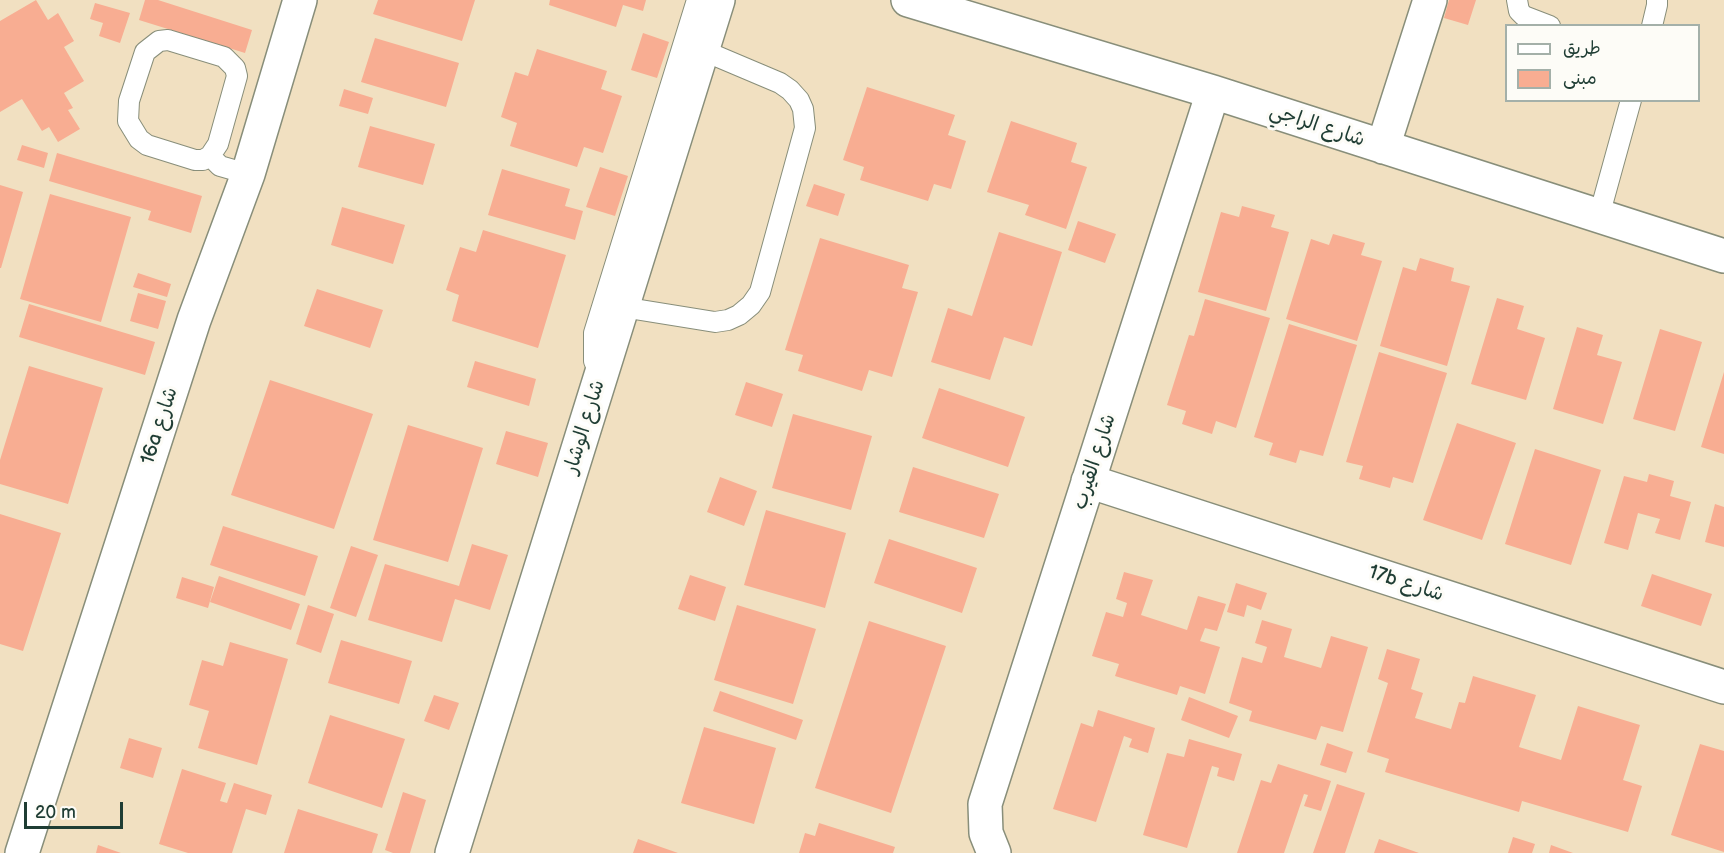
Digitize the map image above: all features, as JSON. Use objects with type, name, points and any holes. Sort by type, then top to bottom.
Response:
[{"type":"street","name":"16a شارع","points":[[22,853],[195,320],[248,174],[300,0]]},
{"type":"street","name":"شارع الوشار","points":[[452,853],[718,0]]},
{"type":"street","name":"شارع الراجي","points":[[908,0],[1213,92],[1724,256]]},
{"type":"street","points":[[1383,147],[1430,0]]},
{"type":"street","name":"شارع القيرب","points":[[990,843],[985,804],[1213,92]]},
{"type":"street","name":"17b شارع","points":[[1088,482],[1724,687]]},
{"type":"lane","points":[[601,378],[594,361],[594,333],[697,0]]},
{"type":"lane","points":[[1517,0],[1519,11],[1524,16],[1545,24]]},
{"type":"lane","points":[[1652,24],[1657,0]]},
{"type":"lane","points":[[168,40],[224,57],[236,68],[237,76],[218,144],[210,156],[202,160],[195,160],[147,146],[139,140],[128,122],[129,102],[145,52],[159,41],[168,40]]},
{"type":"lane","points":[[622,307],[715,322],[739,315],[752,305],[760,292],[805,128],[803,109],[799,100],[780,83],[702,50]]},
{"type":"lane","points":[[1599,216],[1630,102]]},
{"type":"lane","points":[[210,156],[220,166],[248,174]]},
{"type":"building","points":[[36,0],[48,20],[58,13],[74,41],[64,47],[84,81],[64,93],[73,108],[68,110],[80,129],[58,142],[49,127],[42,131],[22,99],[0,112],[0,21]]},
{"type":"building","points":[[145,0],[158,0],[252,30],[245,53],[139,20]]},
{"type":"building","points":[[378,0],[475,0],[462,41],[373,14]]},
{"type":"building","points":[[550,0],[646,0],[643,11],[623,5],[616,27],[549,5]]},
{"type":"building","points":[[1449,0],[1476,0],[1468,25],[1444,18]]},
{"type":"building","points":[[95,3],[130,13],[120,43],[99,36],[103,23],[90,19]]},
{"type":"building","points":[[643,33],[669,42],[657,78],[631,70]]},
{"type":"building","points":[[375,38],[459,63],[446,107],[361,82]]},
{"type":"building","points":[[537,49],[607,71],[601,89],[622,96],[603,153],[584,147],[577,167],[510,146],[517,123],[501,117],[515,72],[528,76]]},
{"type":"building","points":[[867,87],[955,115],[948,135],[966,141],[951,189],[934,184],[928,201],[860,180],[864,167],[843,160]]},
{"type":"building","points":[[344,89],[373,98],[368,114],[339,106]]},
{"type":"building","points":[[1011,121],[1077,143],[1071,162],[1087,167],[1066,229],[1025,215],[1029,205],[987,192]]},
{"type":"building","points":[[370,126],[435,144],[423,185],[358,167]]},
{"type":"building","points":[[22,145],[48,153],[44,168],[17,160]]},
{"type":"building","points":[[57,153],[202,196],[191,233],[148,220],[151,211],[49,181]]},
{"type":"building","points":[[600,167],[628,176],[615,216],[586,207]]},
{"type":"building","points":[[502,169],[570,189],[565,206],[583,211],[575,240],[488,215]]},
{"type":"building","points":[[814,184],[845,194],[838,216],[806,206]]},
{"type":"building","points":[[0,185],[23,192],[1,268],[0,268]]},
{"type":"building","points":[[50,194],[131,217],[101,322],[20,299]]},
{"type":"building","points":[[1242,206],[1275,215],[1271,227],[1289,232],[1266,311],[1198,292],[1221,212],[1239,217]]},
{"type":"building","points":[[342,207],[405,225],[393,264],[331,245]]},
{"type":"building","points":[[1078,221],[1116,234],[1105,263],[1068,250]]},
{"type":"building","points":[[483,230],[566,255],[538,348],[452,321],[459,295],[446,290],[460,247],[476,252]]},
{"type":"building","points":[[999,232],[1062,252],[1032,346],[1004,337],[990,380],[931,362],[948,308],[972,316]]},
{"type":"building","points":[[1333,234],[1365,243],[1361,255],[1382,261],[1357,341],[1286,319],[1311,239],[1329,245]]},
{"type":"building","points":[[820,238],[909,265],[902,288],[918,292],[892,377],[869,370],[862,391],[798,371],[803,355],[785,350]]},
{"type":"building","points":[[1420,258],[1454,268],[1451,281],[1470,286],[1447,366],[1380,346],[1403,267],[1416,271]]},
{"type":"building","points":[[138,273],[171,284],[167,297],[133,287]]},
{"type":"building","points":[[317,289],[383,310],[370,348],[304,326]]},
{"type":"building","points":[[138,293],[166,301],[158,329],[130,321]]},
{"type":"building","points":[[1497,298],[1524,306],[1517,329],[1545,338],[1526,400],[1471,384]]},
{"type":"building","points":[[1205,299],[1270,318],[1236,428],[1216,421],[1212,434],[1182,424],[1186,411],[1167,405],[1189,335],[1194,336]]},
{"type":"building","points":[[29,304],[155,342],[145,375],[19,337]]},
{"type":"building","points":[[1289,324],[1357,345],[1323,456],[1300,450],[1296,463],[1269,455],[1273,443],[1254,437]]},
{"type":"building","points":[[1577,327],[1603,335],[1597,355],[1622,362],[1603,424],[1553,409]]},
{"type":"building","points":[[1660,329],[1702,342],[1675,431],[1633,419]]},
{"type":"building","points":[[1379,352],[1447,373],[1413,483],[1393,477],[1390,488],[1359,479],[1363,466],[1346,462]]},
{"type":"building","points":[[475,361],[536,379],[529,406],[467,387]]},
{"type":"building","points":[[29,366],[103,388],[68,504],[0,484],[0,460]]},
{"type":"building","points":[[1724,372],[1724,454],[1701,447]]},
{"type":"building","points":[[270,380],[373,414],[334,529],[231,495]]},
{"type":"building","points":[[746,382],[783,394],[772,427],[735,415]]},
{"type":"building","points":[[939,388],[1025,417],[1008,467],[922,438]]},
{"type":"building","points":[[793,414],[872,436],[851,510],[772,488]]},
{"type":"building","points":[[1457,423],[1516,443],[1482,540],[1423,520]]},
{"type":"building","points":[[408,425],[483,448],[448,562],[373,540]]},
{"type":"building","points":[[506,431],[548,443],[538,477],[496,464]]},
{"type":"building","points":[[1535,449],[1601,470],[1571,565],[1505,544]]},
{"type":"building","points":[[913,467],[999,494],[984,538],[899,512]]},
{"type":"building","points":[[1649,474],[1674,481],[1670,496],[1691,502],[1680,540],[1655,533],[1660,519],[1638,513],[1628,550],[1604,543],[1624,476],[1647,482]]},
{"type":"building","points":[[720,477],[757,491],[744,526],[707,512]]},
{"type":"building","points":[[1715,504],[1724,507],[1724,547],[1705,542]]},
{"type":"building","points":[[766,510],[846,533],[825,608],[744,585]]},
{"type":"building","points":[[0,514],[61,533],[23,651],[0,644]]},
{"type":"building","points":[[223,526],[318,556],[305,596],[210,565]]},
{"type":"building","points":[[889,539],[977,568],[962,613],[874,583]]},
{"type":"building","points":[[472,544],[508,555],[490,610],[455,599],[442,642],[368,620],[385,564],[459,586]]},
{"type":"building","points":[[351,546],[378,555],[356,617],[330,608]]},
{"type":"building","points":[[1124,572],[1153,580],[1141,615],[1187,630],[1198,596],[1226,604],[1217,631],[1205,628],[1200,641],[1220,647],[1205,694],[1180,686],[1177,695],[1115,676],[1119,664],[1092,656],[1106,612],[1123,617],[1127,603],[1116,599]]},
{"type":"building","points":[[1652,574],[1712,594],[1701,626],[1641,606]]},
{"type":"building","points":[[690,575],[726,587],[715,621],[678,609]]},
{"type":"building","points":[[219,576],[300,604],[291,630],[210,602]]},
{"type":"building","points":[[182,577],[214,587],[208,608],[176,598]]},
{"type":"building","points":[[1236,583],[1267,593],[1261,610],[1247,605],[1244,617],[1227,612]]},
{"type":"building","points":[[308,605],[334,614],[321,653],[296,644]]},
{"type":"building","points":[[737,605],[816,629],[793,704],[714,680]]},
{"type":"building","points":[[1262,620],[1292,629],[1284,657],[1321,668],[1331,636],[1368,647],[1343,732],[1321,726],[1316,740],[1249,721],[1252,711],[1229,703],[1242,657],[1262,663],[1267,647],[1255,643]]},
{"type":"building","points":[[869,621],[946,646],[891,813],[815,788]]},
{"type":"building","points":[[341,640],[412,661],[399,704],[328,683]]},
{"type":"building","points":[[230,642],[288,659],[257,765],[198,748],[209,711],[189,705],[202,660],[223,666]]},
{"type":"building","points":[[1387,649],[1420,659],[1411,689],[1423,693],[1415,718],[1451,729],[1459,702],[1465,703],[1473,676],[1536,695],[1519,747],[1561,760],[1578,706],[1640,725],[1623,780],[1642,786],[1628,832],[1522,801],[1519,812],[1385,772],[1389,759],[1367,752],[1388,683],[1378,679]]},
{"type":"building","points":[[720,691],[803,720],[796,740],[713,711]]},
{"type":"building","points":[[434,695],[459,703],[449,730],[424,721]]},
{"type":"building","points":[[1189,697],[1238,716],[1229,738],[1181,720]]},
{"type":"building","points":[[1098,710],[1155,728],[1148,753],[1129,747],[1132,739],[1124,736],[1096,822],[1053,809],[1081,723],[1093,727]]},
{"type":"building","points":[[330,715],[405,739],[382,808],[308,783]]},
{"type":"building","points":[[704,727],[776,748],[754,824],[681,803]]},
{"type":"building","points":[[129,738],[162,748],[153,778],[120,768]]},
{"type":"building","points":[[1189,739],[1242,754],[1234,781],[1217,776],[1219,768],[1212,766],[1187,848],[1143,835],[1167,753],[1184,757]]},
{"type":"building","points":[[1327,743],[1353,752],[1346,773],[1320,765]]},
{"type":"building","points":[[1700,744],[1724,751],[1724,852],[1671,835]]},
{"type":"building","points":[[1278,764],[1331,781],[1321,811],[1304,806],[1308,795],[1304,794],[1284,853],[1237,853],[1261,780],[1271,783]]},
{"type":"building","points":[[182,769],[226,783],[220,801],[227,803],[234,783],[272,795],[266,815],[246,809],[232,853],[188,853],[159,844]]},
{"type":"building","points":[[1337,784],[1365,793],[1345,853],[1313,853]]},
{"type":"building","points":[[403,792],[426,800],[410,853],[393,853],[385,850]]},
{"type":"building","points":[[298,809],[378,834],[372,853],[284,853]]},
{"type":"building","points":[[819,823],[895,847],[893,853],[799,853],[805,833],[815,836]]},
{"type":"building","points":[[1513,837],[1535,844],[1532,853],[1508,853]]},
{"type":"building","points":[[638,839],[678,853],[633,853]]},
{"type":"building","points":[[1379,839],[1419,853],[1374,853]]},
{"type":"building","points":[[98,845],[121,853],[96,853]]},
{"type":"building","points":[[1551,845],[1573,853],[1549,853]]}]
